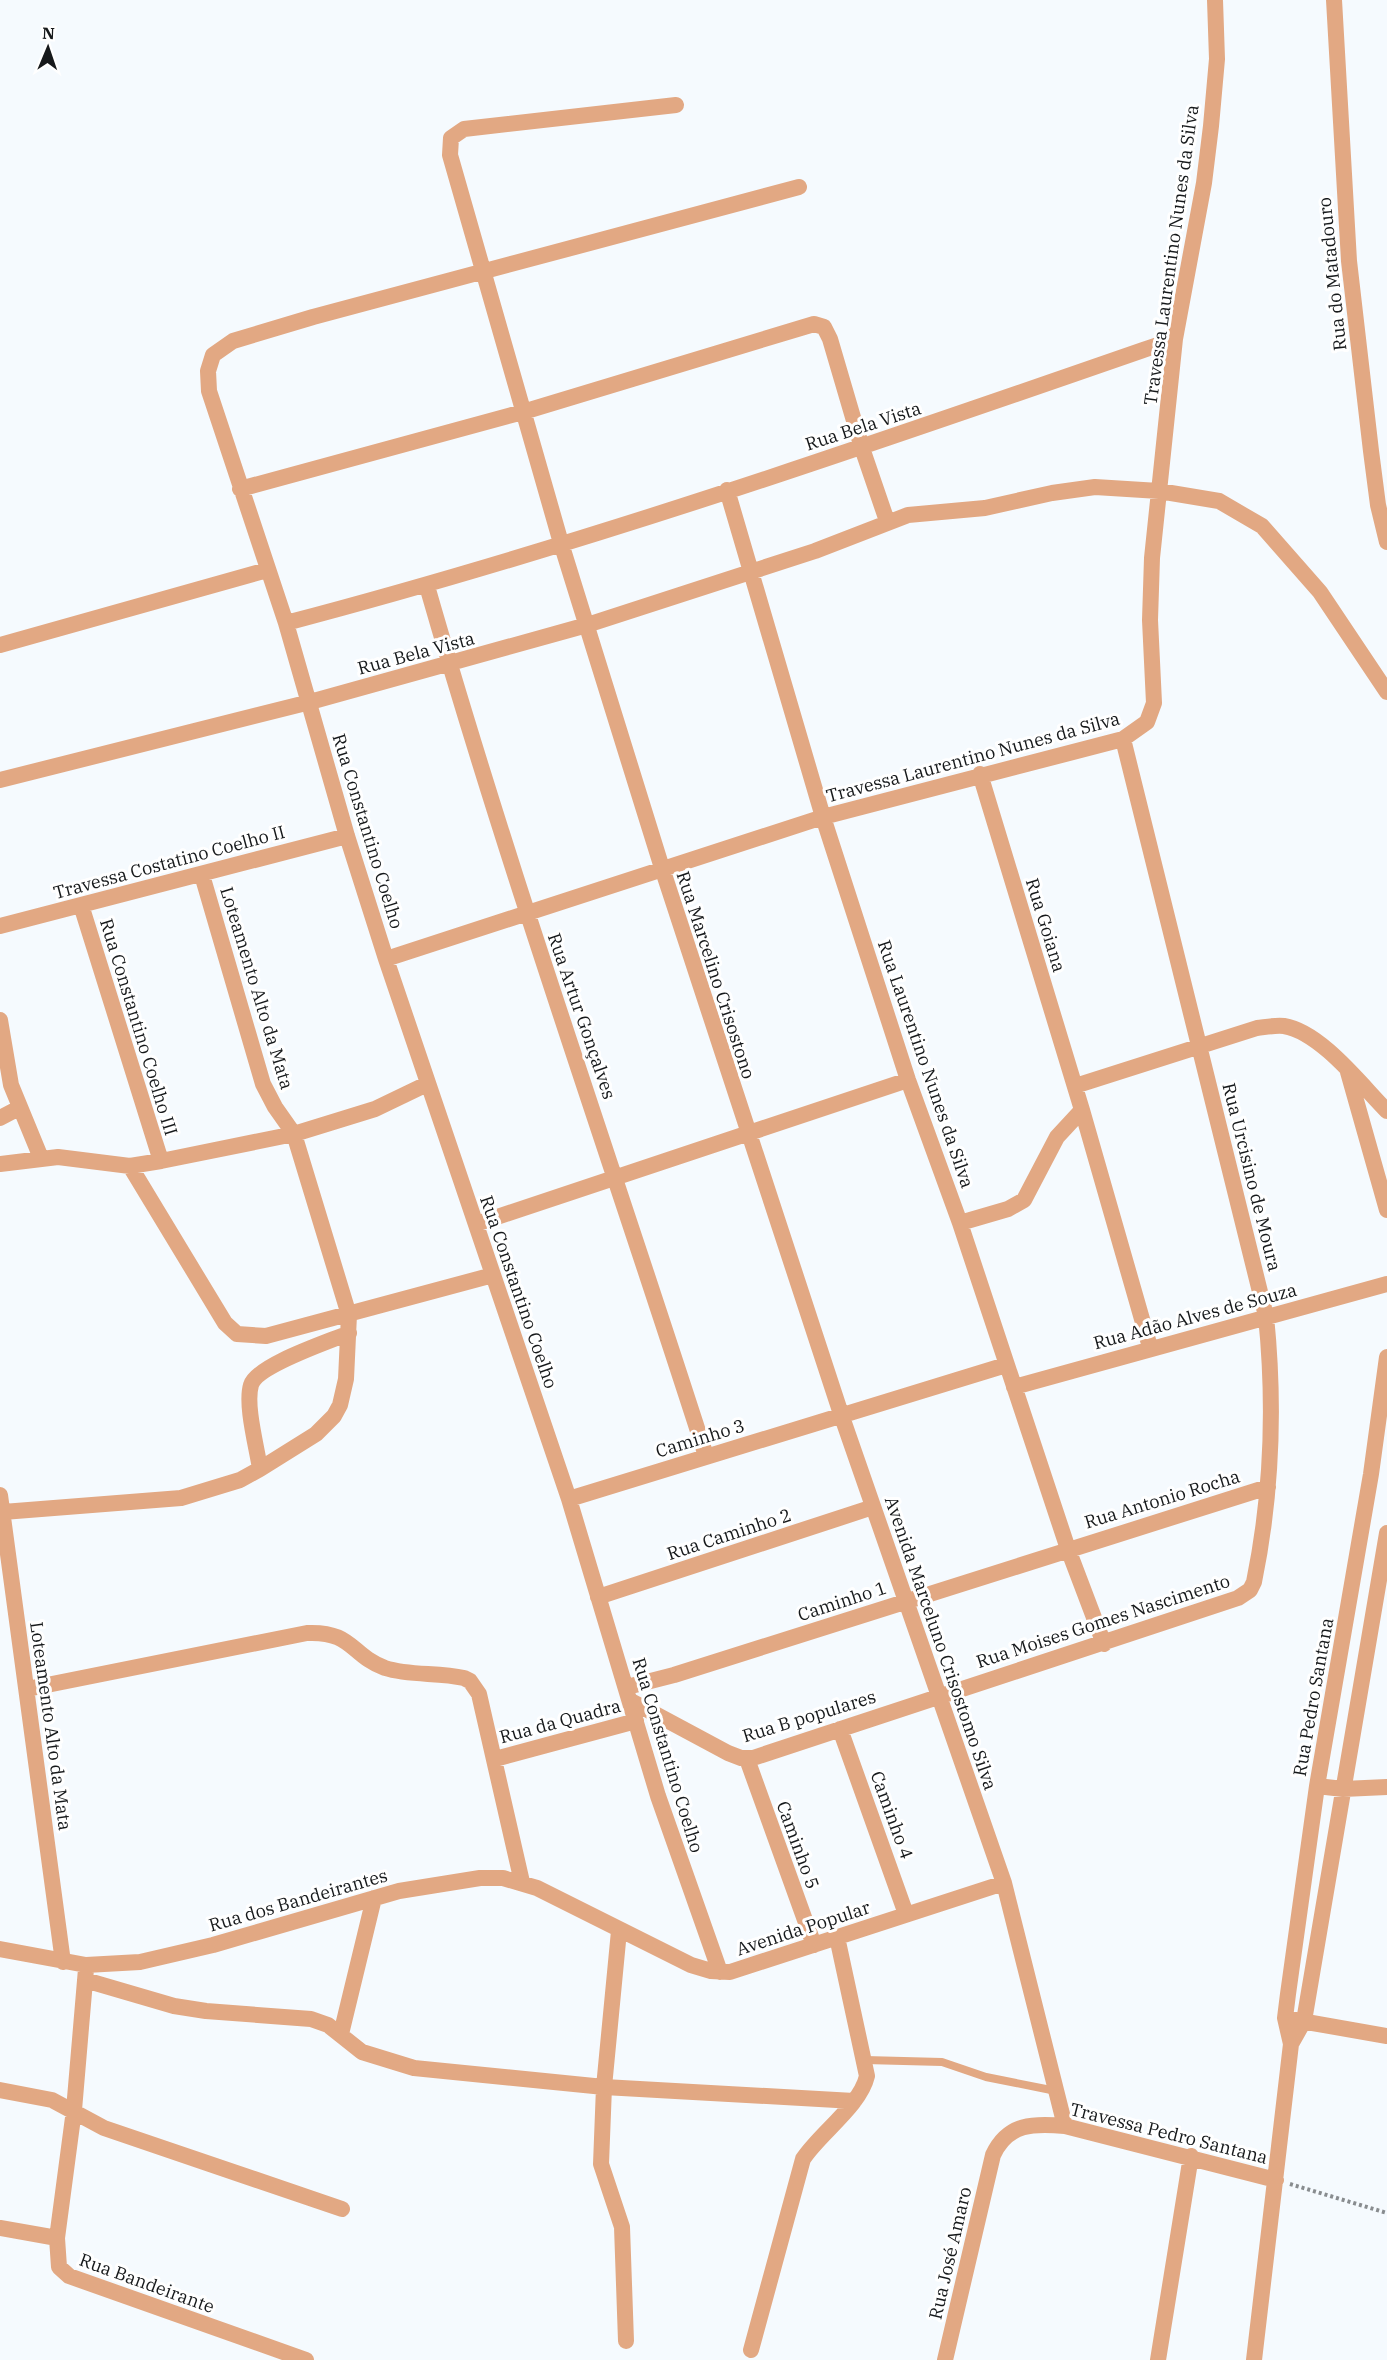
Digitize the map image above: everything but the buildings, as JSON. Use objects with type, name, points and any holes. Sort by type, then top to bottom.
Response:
[{"type":"street","name":"Travessa Laurentino Nunes da Silva","points":[[386,959],[823,817],[980,774],[1123,739],[1147,722],[1154,703],[1149,595],[1174,339],[1208,149],[1217,59],[1215,0]]},
{"type":"street","name":"Rua do Matadouro","points":[[1334,0],[1349,261],[1378,505],[1387,542]]},
{"type":"street","points":[[561,543],[450,155],[450,141],[454,134],[472,127],[676,105]]},
{"type":"street","name":"Rua Constantino Coelho","points":[[720,1972],[685,1878],[569,1499],[427,1083],[347,836],[286,623],[209,390],[210,363],[222,347],[233,341],[313,317],[799,187]]},
{"type":"street","points":[[240,489],[523,411],[808,324],[824,327],[830,339],[862,448],[887,521]]},
{"type":"street","name":"Rua Bela Vista","points":[[286,623],[428,586],[862,448],[1174,339]]},
{"type":"street","name":"Rua Bela Vista","points":[[0,780],[310,702],[587,625],[837,543],[887,521],[926,513],[985,508],[1095,487],[1159,491],[1220,501],[1262,526],[1314,584],[1387,692]]},
{"type":"street","name":"Rua Laurentino Nunes da Silva","points":[[727,490],[823,817],[908,1080],[960,1223],[1068,1549],[1104,1644]]},
{"type":"street","name":"Rua Marcelino Crisostono","points":[[561,543],[747,1134],[842,1417]]},
{"type":"street","points":[[0,645],[267,570]]},
{"type":"street","name":"Rua Artur Gonçalves","points":[[428,586],[525,912],[616,1177],[706,1456]]},
{"type":"street","points":[[1123,739],[1200,1047]]},
{"type":"street","name":"Rua Goiana","points":[[980,774],[1076,1086],[1150,1347]]},
{"type":"street","name":"Travessa Costatino Coelho II","points":[[0,926],[347,836]]},
{"type":"street","name":"Loteamento Alto da Mata","points":[[3,1512],[181,1498],[240,1480],[316,1434],[334,1416],[344,1392],[349,1315],[294,1134],[275,1107],[263,1084],[202,875]]},
{"type":"street","name":"Rua Constantino Coelho III","points":[[81,905],[161,1161]]},
{"type":"street","points":[[0,1020],[11,1085],[41,1158]]},
{"type":"street","points":[[1076,1086],[1257,1028],[1285,1026],[1309,1036],[1348,1071],[1387,1111]]},
{"type":"street","name":"Rua Urcisino de Moura","points":[[1200,1047],[1266,1316],[1273,1382],[1268,1487],[1254,1582],[1245,1594]]},
{"type":"street","points":[[1348,1071],[1387,1210]]},
{"type":"street","points":[[476,1224],[908,1080]]},
{"type":"street","points":[[0,1164],[58,1156],[130,1166],[161,1161],[294,1134],[375,1109],[427,1083]]},
{"type":"street","points":[[0,1118],[19,1108]]},
{"type":"street","points":[[960,1223],[1008,1209],[1024,1200],[1057,1137],[1082,1110]]},
{"type":"street","points":[[130,1166],[231,1330],[245,1336],[266,1336],[494,1275]]},
{"type":"street","name":"Rua Adão Alves de Souza","points":[[1014,1387],[1150,1347],[1387,1284]]},
{"type":"street","points":[[260,1469],[250,1393],[254,1380],[270,1368],[349,1333]]},
{"type":"street","name":"Rua Pedro Santana","points":[[1254,2360],[1291,2044],[1285,2018],[1317,1786],[1371,1474],[1387,1357]]},
{"type":"street","name":"Caminho 3","points":[[569,1499],[1006,1365]]},
{"type":"street","name":"Avenida Marceluno Crisostomo Silva","points":[[842,1417],[1004,1883],[1065,2126]]},
{"type":"street","name":"Rua Antonio Rocha","points":[[1068,1549],[1268,1487]]},
{"type":"street","name":"Loteamento Alto da Mata","points":[[0,1495],[63,1962]]},
{"type":"street","name":"Rua Caminho 2","points":[[598,1597],[873,1507]]},
{"type":"street","name":"Rua Pedro Santana","points":[[1291,2044],[1304,2021],[1387,1533]]},
{"type":"street","name":"Caminho 1","points":[[629,1694],[1068,1549]]},
{"type":"street","name":"Rua Moises Gomes Nascimento","points":[[938,1696],[1104,1644],[1245,1594]]},
{"type":"street","name":"Rua da Quadra","points":[[27,1689],[307,1633],[324,1633],[347,1640],[382,1667],[396,1671],[464,1678],[470,1681],[479,1695],[522,1882]]},
{"type":"street","name":"Rua B populares","points":[[629,1694],[728,1753],[747,1759],[938,1696]]},
{"type":"street","name":"Rua da Quadra","points":[[495,1759],[636,1721]]},
{"type":"street","name":"Caminho 4","points":[[840,1729],[906,1914]]},
{"type":"street","name":"Caminho 5","points":[[747,1759],[813,1945]]},
{"type":"street","points":[[1317,1786],[1343,1789],[1387,1787]]},
{"type":"street","name":"Rua dos Bandeirantes","points":[[86,1973],[213,1945],[374,1898],[456,1880],[492,1878],[522,1882]]},
{"type":"street","name":"Avenida Popular","points":[[522,1882],[691,1965],[720,1972],[742,1969],[1004,1883]]},
{"type":"street","points":[[341,2034],[374,1898]]},
{"type":"street","points":[[619,1931],[604,2087],[601,2164],[622,2228],[626,2341]]},
{"type":"street","points":[[751,2350],[803,2159],[812,2146],[854,2101],[865,2083],[865,2060],[837,1936]]},
{"type":"street","points":[[0,1949],[63,1962],[174,2006],[206,2011],[311,2019],[341,2034],[362,2052],[414,2068],[604,2087],[854,2101]]},
{"type":"street","name":"Rua Bandeirante","points":[[86,1973],[74,2110],[57,2238],[58,2267],[66,2274],[306,2360]]},
{"type":"street","points":[[1285,2018],[1387,2036]]},
{"type":"street","points":[[0,2090],[52,2100],[104,2128],[342,2209]]},
{"type":"street","name":"Travessa Pedro Santana","points":[[993,2154],[1004,2136],[1023,2126],[1065,2126],[1191,2156],[1276,2180]]},
{"type":"street","name":"Rua José Amaro","points":[[945,2360],[993,2154]]},
{"type":"street","points":[[1158,2360],[1191,2156]]},
{"type":"street","points":[[0,2228],[57,2238]]},
{"type":"lane","points":[[865,2060],[942,2062],[986,2076],[1056,2091]]},
{"type":"path","points":[[1276,2180],[1387,2213]]}]
